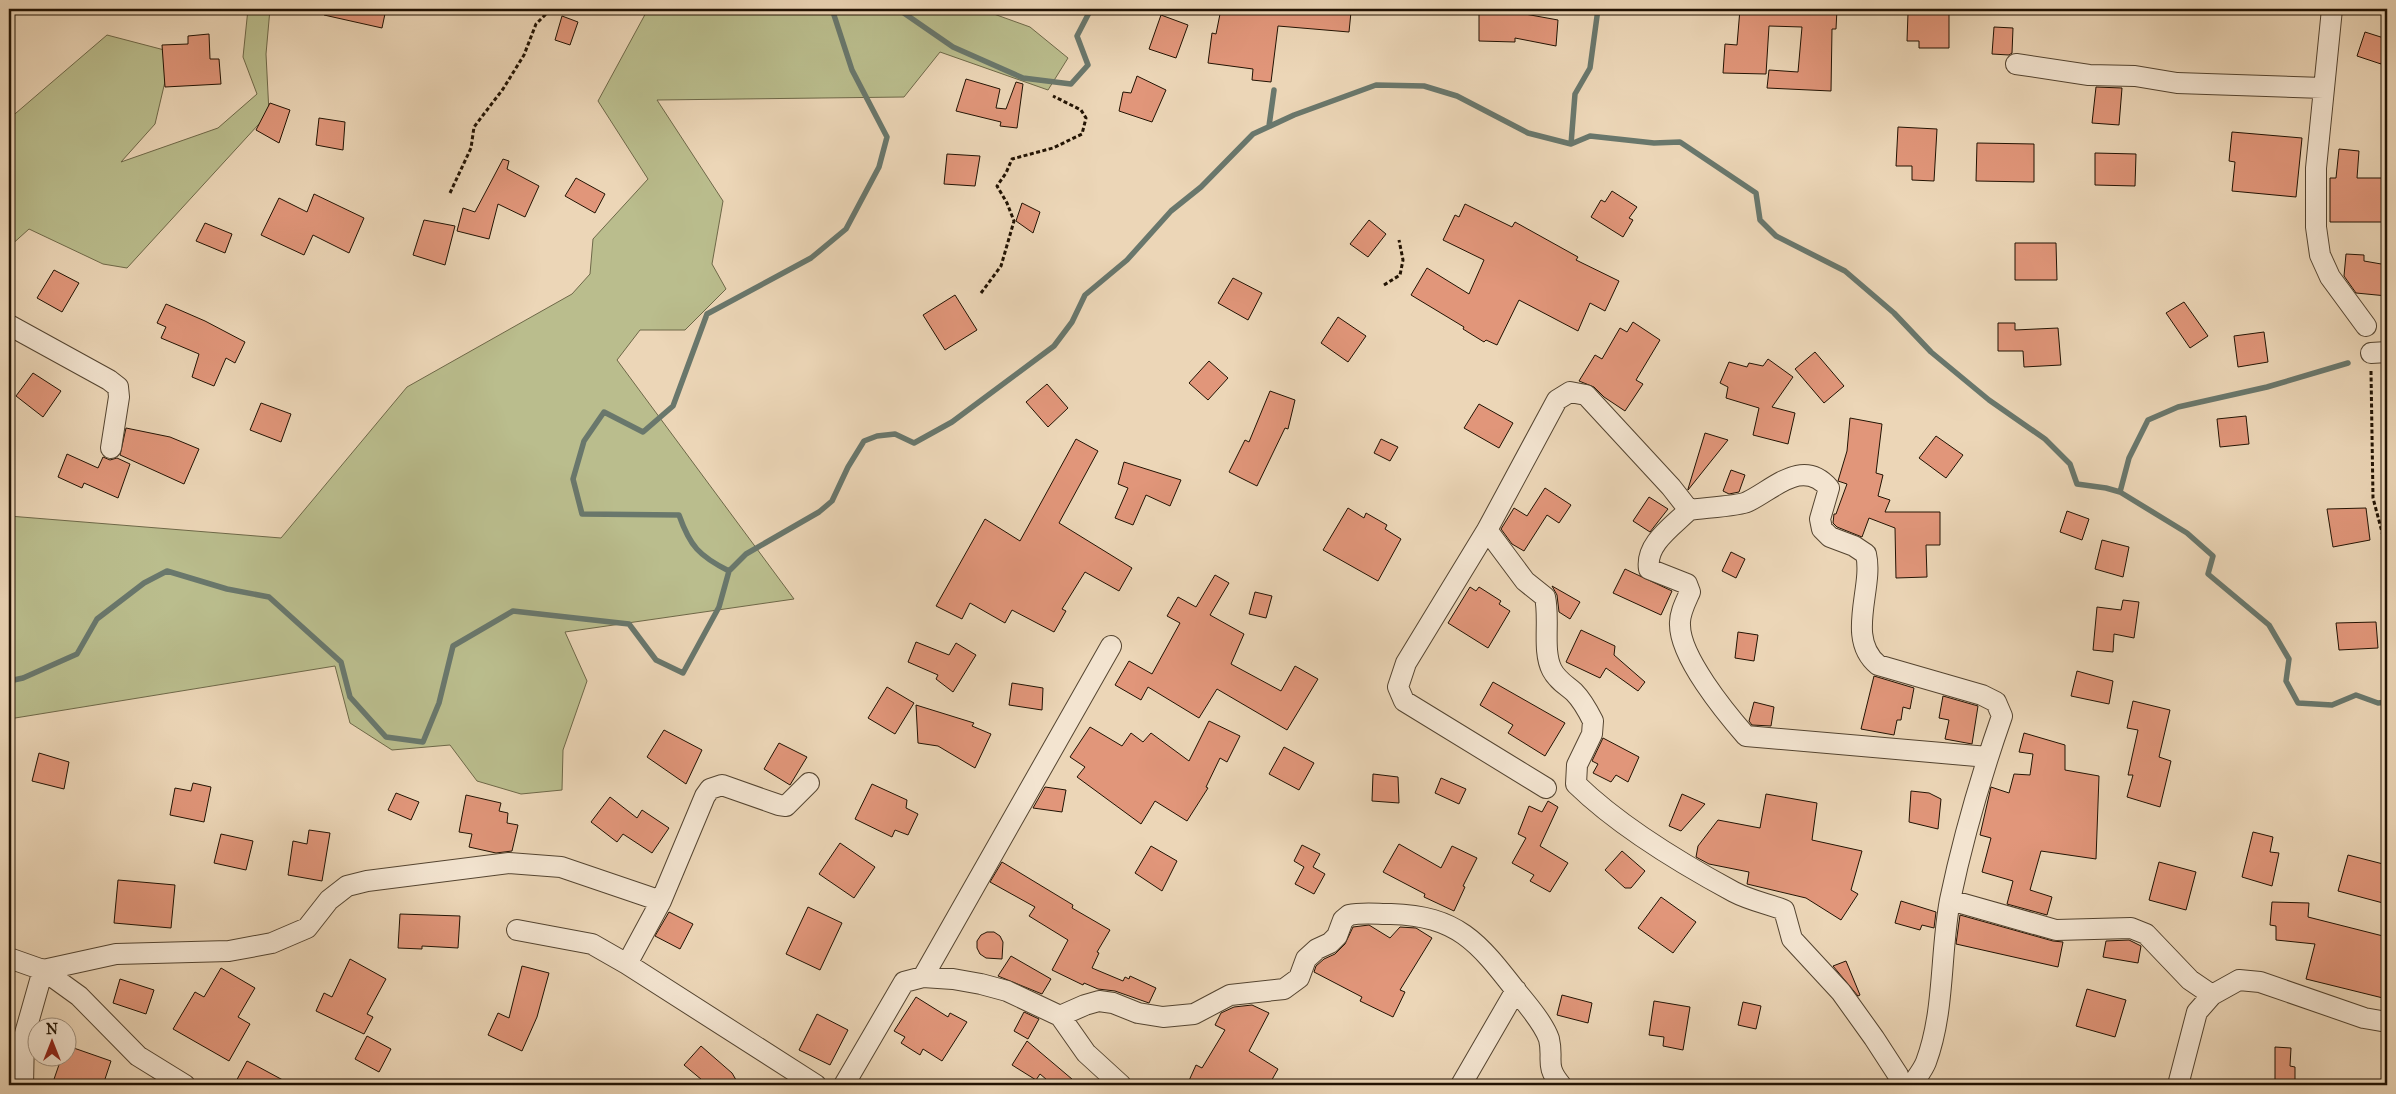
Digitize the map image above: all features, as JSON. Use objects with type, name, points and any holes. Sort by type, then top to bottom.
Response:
[{"type":"street","points":[[2332,9],[2316,168],[2316,227],[2320,255],[2330,277],[2366,326]]},
{"type":"street","points":[[2016,64],[2089,75],[2135,76],[2177,83],[2323,88]]},
{"type":"street","points":[[9,326],[118,386],[119,397],[111,448]]},
{"type":"street","points":[[1546,788],[1404,701],[1398,686],[1406,663],[1487,530],[1557,400],[1570,392],[1586,395],[1671,487],[1689,510]]},
{"type":"street","points":[[1912,1085],[1925,1063],[1937,1015],[1942,957],[1950,900],[1988,757],[2002,716],[1996,702],[1982,695],[1878,665],[1867,657],[1863,631],[1863,599],[1869,564],[1866,554],[1854,546],[1830,537],[1822,528],[1820,519],[1829,488],[1821,479],[1808,476],[1785,478],[1745,503],[1689,510],[1657,541],[1648,558],[1649,569],[1687,584],[1690,592],[1679,624],[1683,644],[1718,704],[1746,736],[1988,757]]},
{"type":"street","points":[[1487,530],[1525,581],[1545,597],[1548,608],[1548,647],[1552,670],[1574,692],[1593,721],[1592,734],[1577,765],[1576,784],[1592,799],[1661,848],[1736,892],[1784,910],[1792,939],[1841,992],[1898,1075],[1901,1085]]},
{"type":"street","points":[[923,977],[1111,646]]},
{"type":"street","points":[[627,964],[661,901],[710,788],[722,785],[786,806],[809,783]]},
{"type":"street","points":[[43,970],[116,954],[229,951],[272,943],[307,928],[329,900],[347,886],[367,881],[509,863],[561,867],[661,901]]},
{"type":"street","points":[[1950,900],[2056,930],[2131,928],[2146,934],[2190,980],[2212,995]]},
{"type":"street","points":[[1060,1016],[1099,1001],[1113,1003],[1138,1013],[1163,1017],[1194,1014],[1230,995],[1284,988],[1299,978],[1306,959],[1337,936],[1343,920],[1349,915],[1409,915],[1434,918],[1466,935],[1492,958],[1530,1008],[1548,1039],[1551,1074],[1561,1085]]},
{"type":"street","points":[[517,930],[592,944],[627,964],[816,1085]]},
{"type":"street","points":[[9,958],[43,970],[79,996],[138,1056],[184,1085]]},
{"type":"street","points":[[23,1085],[24,1037],[43,970]]},
{"type":"street","points":[[844,1085],[904,982],[923,977],[953,979],[1007,991],[1060,1016],[1086,1053],[1121,1085]]},
{"type":"street","points":[[2178,1085],[2197,1012],[2212,995],[2239,980],[2260,982],[2364,1018],[2387,1022]]},
{"type":"street","points":[[1461,1085],[1516,990]]},
{"type":"path","points":[[450,193],[471,148],[474,127],[503,90],[524,55],[536,24],[551,9]]},
{"type":"path","points":[[981,293],[1001,266],[1014,221],[1007,203],[997,186],[1006,173],[1012,159],[1053,148],[1082,134],[1086,118],[1081,110],[1053,96]]},
{"type":"path","points":[[1384,285],[1400,275],[1404,260],[1399,240]]},
{"type":"path","points":[[2379,353],[2372,498],[2387,551]]},
{"type":"green space","points":[[248,9],[270,9],[266,54],[269,113],[127,268],[103,264],[29,229],[9,247],[9,119],[107,35],[172,52],[155,124],[121,162],[218,128],[257,94],[243,57]]},
{"type":"green space","points":[[648,9],[980,9],[1030,27],[1068,58],[1048,90],[940,52],[904,97],[657,100],[723,201],[712,264],[726,289],[685,330],[640,330],[617,360],[794,599],[565,632],[587,681],[563,750],[562,790],[521,794],[477,781],[450,745],[392,750],[350,723],[335,666],[9,719],[9,516],[281,538],[407,387],[572,294],[590,274],[593,239],[648,179],[598,101]]},
{"type":"building","points":[[325,9],[386,9],[382,28],[324,15]]},
{"type":"building","points":[[1221,9],[1308,9],[1351,12],[1349,32],[1278,26],[1271,82],[1252,80],[1253,69],[1208,63],[1212,33],[1216,34]]},
{"type":"building","points":[[1740,9],[1837,9],[1836,29],[1832,29],[1831,91],[1767,88],[1769,70],[1798,72],[1802,27],[1769,26],[1766,74],[1723,73],[1725,44],[1737,45]]},
{"type":"building","points":[[1919,9],[1949,9],[1949,48],[1919,48],[1919,41],[1907,41],[1908,13],[1919,13]]},
{"type":"building","points":[[1479,12],[1525,14],[1558,20],[1556,46],[1515,38],[1515,42],[1479,41]]},
{"type":"building","points":[[1161,15],[1188,25],[1176,58],[1149,49]]},
{"type":"building","points":[[562,16],[578,22],[570,45],[555,40]]},
{"type":"building","points":[[1994,27],[2013,28],[2012,53],[2009,55],[1992,54]]},
{"type":"building","points":[[2365,32],[2387,39],[2387,59],[2383,57],[2381,64],[2357,56]]},
{"type":"building","points":[[209,34],[210,59],[219,59],[221,84],[165,87],[162,45],[188,44],[188,36]]},
{"type":"building","points":[[1137,76],[1166,90],[1152,122],[1119,111],[1123,92],[1131,93]]},
{"type":"building","points":[[966,79],[1000,89],[996,108],[1006,109],[1016,82],[1023,84],[1017,128],[1000,126],[1001,122],[956,111]]},
{"type":"building","points":[[2096,87],[2122,88],[2119,125],[2092,123]]},
{"type":"building","points":[[270,103],[290,110],[279,143],[256,130]]},
{"type":"building","points":[[319,118],[345,122],[343,150],[316,145]]},
{"type":"building","points":[[1898,127],[1937,129],[1934,181],[1912,180],[1912,166],[1896,166]]},
{"type":"building","points":[[2232,132],[2302,138],[2296,197],[2232,191],[2235,162],[2229,161]]},
{"type":"building","points":[[1977,143],[2034,144],[2034,182],[1976,181]]},
{"type":"building","points":[[2339,149],[2359,151],[2357,178],[2387,178],[2387,222],[2330,222],[2330,178],[2336,178]]},
{"type":"building","points":[[2095,153],[2136,154],[2135,186],[2095,185]]},
{"type":"building","points":[[947,154],[980,156],[975,186],[944,184]]},
{"type":"building","points":[[503,159],[509,161],[507,169],[539,186],[525,217],[498,204],[489,239],[457,231],[463,208],[475,212]]},
{"type":"building","points":[[576,178],[605,194],[595,213],[565,196]]},
{"type":"building","points":[[1612,191],[1637,207],[1629,218],[1633,220],[1623,237],[1591,217],[1601,200],[1605,202]]},
{"type":"building","points":[[314,194],[364,218],[349,253],[313,235],[304,255],[261,235],[279,198],[307,212]]},
{"type":"building","points":[[1022,203],[1040,212],[1033,233],[1016,221]]},
{"type":"building","points":[[1465,204],[1512,227],[1515,222],[1578,257],[1576,260],[1619,281],[1605,311],[1590,303],[1578,331],[1519,300],[1497,345],[1486,340],[1484,342],[1463,329],[1464,327],[1411,295],[1427,268],[1469,294],[1484,260],[1443,240],[1455,215],[1459,217]]},
{"type":"building","points":[[424,220],[455,226],[445,265],[413,255]]},
{"type":"building","points":[[1369,220],[1386,234],[1368,257],[1350,244]]},
{"type":"building","points":[[205,223],[232,234],[225,253],[196,241]]},
{"type":"building","points":[[2015,243],[2056,243],[2057,280],[2015,280]]},
{"type":"building","points":[[2346,254],[2364,255],[2364,261],[2387,265],[2387,296],[2356,293],[2344,276]]},
{"type":"building","points":[[54,270],[79,283],[62,312],[37,298]]},
{"type":"building","points":[[1233,278],[1262,293],[1248,320],[1218,303]]},
{"type":"building","points":[[955,295],[977,330],[945,350],[923,315]]},
{"type":"building","points":[[2184,302],[2208,336],[2190,348],[2166,313]]},
{"type":"building","points":[[166,304],[205,321],[245,342],[235,363],[226,358],[214,386],[192,377],[199,354],[161,338],[166,327],[157,323]]},
{"type":"building","points":[[1338,317],[1366,336],[1348,362],[1321,343]]},
{"type":"building","points":[[1633,322],[1660,340],[1636,380],[1643,384],[1625,411],[1604,397],[1594,387],[1579,381],[1595,355],[1602,359],[1620,328],[1627,332]]},
{"type":"building","points":[[1998,323],[2015,323],[2015,330],[2058,328],[2061,365],[2024,367],[2023,351],[1998,351]]},
{"type":"building","points":[[2264,332],[2268,362],[2238,367],[2234,336]]},
{"type":"building","points":[[1815,352],[1844,386],[1824,403],[1795,369]]},
{"type":"building","points":[[1768,359],[1793,377],[1772,407],[1795,413],[1788,444],[1753,435],[1759,408],[1726,398],[1728,387],[1720,383],[1729,362],[1747,367],[1749,363],[1763,366]]},
{"type":"building","points":[[1209,361],[1228,378],[1208,400],[1189,383]]},
{"type":"building","points":[[33,373],[61,391],[43,417],[16,396]]},
{"type":"building","points":[[1047,384],[1068,408],[1048,427],[1026,402]]},
{"type":"building","points":[[1270,391],[1295,400],[1288,429],[1285,428],[1257,486],[1229,472],[1245,440],[1249,442]]},
{"type":"building","points":[[261,403],[291,414],[281,442],[250,430]]},
{"type":"building","points":[[1479,404],[1513,423],[1499,448],[1464,428]]},
{"type":"building","points":[[2246,416],[2249,444],[2220,447],[2217,419]]},
{"type":"building","points":[[1850,418],[1882,424],[1876,473],[1883,475],[1878,496],[1890,500],[1885,512],[1940,512],[1940,545],[1926,545],[1927,577],[1896,578],[1895,528],[1869,518],[1862,537],[1837,527],[1833,523],[1834,514],[1836,514],[1847,484],[1838,481],[1847,451]]},
{"type":"building","points":[[126,428],[170,437],[199,449],[184,484],[120,455]]},
{"type":"building","points":[[1705,433],[1728,440],[1688,490],[1688,489]]},
{"type":"building","points":[[1936,436],[1963,455],[1946,478],[1919,458]]},
{"type":"building","points":[[1076,439],[1098,451],[1059,523],[1132,568],[1119,591],[1085,572],[1062,609],[1066,611],[1054,632],[1012,610],[1005,623],[970,603],[962,619],[936,606],[985,519],[1020,541]]},
{"type":"building","points":[[1381,439],[1398,447],[1390,461],[1374,453]]},
{"type":"building","points":[[67,454],[98,468],[103,457],[110,460],[117,458],[130,464],[118,498],[84,483],[82,488],[58,477]]},
{"type":"building","points":[[1124,462],[1181,480],[1170,506],[1146,495],[1133,525],[1115,518],[1128,488],[1118,484]]},
{"type":"building","points":[[1731,470],[1745,475],[1739,492],[1729,494],[1723,491]]},
{"type":"building","points":[[1545,488],[1571,505],[1559,523],[1547,515],[1524,551],[1512,544],[1501,529],[1514,508],[1527,516]]},
{"type":"building","points":[[1649,497],[1668,509],[1650,532],[1633,521]]},
{"type":"building","points":[[1348,508],[1364,518],[1366,513],[1387,525],[1385,529],[1401,539],[1378,581],[1323,550]]},
{"type":"building","points":[[2366,508],[2370,540],[2333,547],[2327,509]]},
{"type":"building","points":[[2067,511],[2089,519],[2082,540],[2060,532]]},
{"type":"building","points":[[2102,540],[2129,547],[2123,577],[2095,569]]},
{"type":"building","points":[[1731,552],[1745,559],[1736,578],[1722,571]]},
{"type":"building","points":[[1625,569],[1672,591],[1661,615],[1613,593]]},
{"type":"building","points":[[1215,575],[1229,583],[1210,615],[1244,634],[1231,664],[1281,691],[1295,666],[1318,679],[1287,730],[1217,689],[1199,718],[1148,687],[1141,700],[1115,685],[1129,661],[1152,674],[1180,623],[1167,616],[1178,597],[1196,607]]},
{"type":"building","points":[[1552,586],[1580,602],[1570,619],[1559,612],[1557,595]]},
{"type":"building","points":[[1470,587],[1476,591],[1479,587],[1501,601],[1499,604],[1510,611],[1488,648],[1448,623]]},
{"type":"building","points":[[1255,592],[1272,596],[1266,618],[1249,614]]},
{"type":"building","points":[[2123,600],[2139,602],[2134,638],[2114,634],[2113,652],[2093,650],[2097,607],[2121,610]]},
{"type":"building","points":[[2376,622],[2378,648],[2339,650],[2336,623]]},
{"type":"building","points":[[1581,630],[1615,646],[1614,655],[1645,682],[1638,691],[1606,668],[1600,678],[1566,662]]},
{"type":"building","points":[[1738,632],[1758,635],[1754,661],[1735,658]]},
{"type":"building","points":[[916,642],[949,655],[956,643],[976,655],[953,692],[936,679],[938,675],[908,662]]},
{"type":"building","points":[[2077,671],[2113,681],[2109,704],[2071,696]]},
{"type":"building","points":[[1874,676],[1914,688],[1910,709],[1903,707],[1901,720],[1897,720],[1894,735],[1861,729]]},
{"type":"building","points":[[1493,682],[1565,723],[1545,756],[1508,733],[1513,725],[1480,705]]},
{"type":"building","points":[[1012,683],[1043,688],[1042,710],[1009,705]]},
{"type":"building","points":[[887,687],[914,703],[895,734],[868,718]]},
{"type":"building","points":[[1943,696],[1978,706],[1972,744],[1945,739],[1949,720],[1939,718]]},
{"type":"building","points":[[2133,701],[2170,710],[2159,757],[2171,761],[2160,807],[2127,797],[2133,775],[2128,775],[2138,730],[2127,728]]},
{"type":"building","points":[[1754,702],[1774,707],[1771,726],[1752,725],[1749,721]]},
{"type":"building","points":[[916,705],[974,723],[972,726],[991,734],[975,768],[938,746],[918,743]]},
{"type":"building","points":[[1209,721],[1240,736],[1227,762],[1220,758],[1206,787],[1208,788],[1187,821],[1155,801],[1141,824],[1077,777],[1085,767],[1070,757],[1090,727],[1122,746],[1131,733],[1143,742],[1151,733],[1189,761]]},
{"type":"building","points":[[664,730],[702,750],[686,784],[647,757]]},
{"type":"building","points":[[2024,733],[2065,745],[2065,770],[2099,776],[2096,859],[2041,851],[2030,890],[2052,897],[2047,915],[2007,904],[2013,881],[1982,872],[1991,838],[1980,835],[1991,787],[2009,793],[2014,774],[2030,775],[2033,754],[2019,752]]},
{"type":"building","points":[[1603,738],[1639,757],[1628,782],[1616,775],[1611,782],[1593,773],[1598,764],[1592,761]]},
{"type":"building","points":[[779,743],[807,757],[790,785],[764,769]]},
{"type":"building","points":[[1284,747],[1314,763],[1299,790],[1269,774]]},
{"type":"building","points":[[39,753],[69,762],[64,789],[32,781]]},
{"type":"building","points":[[1373,774],[1398,777],[1399,803],[1372,801]]},
{"type":"building","points":[[1441,778],[1466,789],[1459,804],[1435,793]]},
{"type":"building","points":[[193,783],[211,787],[204,822],[170,815],[175,788],[191,791]]},
{"type":"building","points":[[872,784],[907,800],[906,808],[918,814],[908,835],[895,830],[892,837],[855,819]]},
{"type":"building","points":[[1045,787],[1066,790],[1062,812],[1033,808]]},
{"type":"building","points":[[1911,791],[1929,793],[1941,799],[1938,829],[1909,822]]},
{"type":"building","points":[[396,793],[419,802],[411,820],[388,810]]},
{"type":"building","points":[[1682,794],[1705,804],[1681,831],[1669,826]]},
{"type":"building","points":[[1766,794],[1817,803],[1812,840],[1862,851],[1851,890],[1858,894],[1841,920],[1806,898],[1747,884],[1749,872],[1709,864],[1696,857],[1698,846],[1718,820],[1760,828]]},
{"type":"building","points":[[466,795],[501,803],[499,811],[508,813],[507,823],[518,825],[512,851],[496,853],[469,847],[472,834],[459,832]]},
{"type":"building","points":[[610,797],[637,818],[642,810],[669,828],[652,853],[623,834],[617,842],[591,822]]},
{"type":"building","points":[[1548,801],[1558,807],[1540,846],[1568,863],[1550,892],[1530,881],[1534,875],[1512,863],[1526,838],[1518,834],[1529,806],[1542,812]]},
{"type":"building","points":[[309,830],[330,833],[322,881],[288,875],[293,841],[307,844]]},
{"type":"building","points":[[2253,832],[2273,837],[2270,852],[2279,853],[2272,886],[2242,877]]},
{"type":"building","points":[[221,834],[253,841],[246,870],[214,863]]},
{"type":"building","points":[[840,843],[875,867],[854,898],[819,874]]},
{"type":"building","points":[[1399,844],[1441,868],[1452,846],[1477,858],[1463,886],[1465,887],[1454,911],[1424,897],[1425,894],[1383,872]]},
{"type":"building","points":[[1302,845],[1320,854],[1313,867],[1325,874],[1314,894],[1295,884],[1304,867],[1294,861]]},
{"type":"building","points":[[1151,846],[1177,861],[1162,891],[1135,873]]},
{"type":"building","points":[[1622,851],[1645,871],[1631,888],[1625,888],[1605,870]]},
{"type":"building","points":[[2348,855],[2387,865],[2387,890],[2383,903],[2338,891]]},
{"type":"building","points":[[1002,862],[1073,905],[1072,908],[1110,930],[1097,952],[1099,953],[1092,968],[1123,981],[1125,977],[1129,979],[1130,976],[1156,988],[1149,1003],[1115,991],[1098,989],[1084,983],[1083,985],[1052,970],[1068,940],[1029,916],[1035,907],[990,882]]},
{"type":"building","points":[[2159,862],[2196,872],[2186,910],[2149,900]]},
{"type":"building","points":[[118,880],[175,885],[171,928],[114,923]]},
{"type":"building","points":[[1661,897],[1696,922],[1673,953],[1638,928]]},
{"type":"building","points":[[1901,901],[1936,912],[1934,928],[1922,925],[1920,930],[1895,923]]},
{"type":"building","points":[[2272,902],[2309,903],[2308,917],[2387,937],[2387,999],[2306,979],[2315,944],[2276,940],[2276,926],[2270,925]]},
{"type":"building","points":[[808,907],[842,923],[820,970],[786,954]]},
{"type":"building","points":[[669,912],[693,924],[680,949],[655,936]]},
{"type":"building","points":[[400,914],[460,916],[458,948],[422,946],[422,949],[398,948]]},
{"type":"building","points":[[1960,915],[2053,941],[2063,942],[2058,967],[1956,944]]},
{"type":"building","points":[[1369,925],[1390,938],[1400,927],[1416,928],[1432,938],[1400,990],[1405,992],[1393,1017],[1360,1001],[1362,997],[1314,972],[1316,966],[1324,959],[1335,954],[1345,944],[1353,927]]},
{"type":"building","points":[[987,932],[994,932],[1000,936],[1003,942],[1002,959],[986,958],[980,954],[977,948],[977,941],[981,935]]},
{"type":"building","points":[[2129,940],[2141,946],[2138,963],[2103,957],[2106,941]]},
{"type":"building","points":[[1011,956],[1051,979],[1042,994],[998,976]]},
{"type":"building","points":[[350,959],[386,979],[367,1014],[373,1017],[364,1034],[316,1011],[324,993],[332,997]]},
{"type":"building","points":[[1846,961],[1860,995],[1858,996],[1833,966]]},
{"type":"building","points":[[522,966],[549,973],[537,1017],[522,1051],[488,1035],[498,1013],[509,1018]]},
{"type":"building","points":[[221,968],[255,988],[238,1017],[250,1024],[229,1061],[173,1029],[195,992],[204,997]]},
{"type":"building","points":[[120,979],[154,990],[146,1014],[113,1003]]},
{"type":"building","points":[[2087,989],[2126,1000],[2115,1037],[2076,1026]]},
{"type":"building","points":[[1562,995],[1592,1003],[1588,1023],[1557,1015]]},
{"type":"building","points":[[916,997],[948,1017],[950,1013],[967,1022],[942,1061],[923,1049],[920,1055],[901,1043],[905,1037],[894,1031]]},
{"type":"building","points":[[1654,1001],[1690,1007],[1683,1050],[1663,1046],[1664,1037],[1649,1035]]},
{"type":"building","points":[[1743,1002],[1761,1006],[1756,1029],[1738,1025]]},
{"type":"building","points":[[1252,1005],[1269,1013],[1249,1051],[1278,1069],[1269,1085],[1187,1085],[1196,1065],[1202,1068],[1225,1030],[1215,1025],[1221,1013],[1234,1007]]},
{"type":"building","points":[[1024,1012],[1039,1019],[1028,1039],[1014,1031]]},
{"type":"building","points":[[817,1014],[848,1030],[830,1065],[799,1050]]},
{"type":"building","points":[[367,1036],[391,1049],[379,1072],[355,1059]]},
{"type":"building","points":[[1027,1041],[1079,1085],[1053,1085],[1040,1074],[1036,1080],[1012,1065]]},
{"type":"building","points":[[701,1046],[732,1073],[739,1085],[708,1085],[684,1065]]},
{"type":"building","points":[[2275,1047],[2291,1048],[2290,1066],[2295,1067],[2295,1085],[2275,1085]]},
{"type":"building","points":[[78,1049],[111,1061],[103,1085],[52,1085],[59,1066],[78,1066]]},
{"type":"building","points":[[247,1061],[255,1065],[292,1085],[234,1085]]},
{"type":"waterway","points":[[729,571],[710,560],[697,549],[687,535],[679,515],[582,514],[573,479],[584,441],[604,412],[643,432],[673,406],[707,314],[811,258],[846,229],[879,167],[887,137],[852,70],[832,9]]},
{"type":"waterway","points":[[898,9],[953,47],[1023,78],[1071,84],[1088,65],[1077,36],[1091,9]]},
{"type":"waterway","points":[[9,681],[23,678],[77,654],[97,619],[144,583],[167,571],[227,589],[269,597],[341,662],[350,697],[386,737],[423,742],[439,703],[453,646],[513,611],[629,624],[656,660],[683,673],[719,607],[729,571],[746,554],[819,512],[832,501],[848,467],[864,441],[877,436],[895,434],[914,443],[952,422],[1054,346],[1072,322],[1085,295],[1127,260],[1171,211],[1201,187],[1253,134],[1294,115],[1376,85],[1424,86],[1457,96],[1528,133],[1571,144],[1575,94],[1590,68],[1598,9]]},
{"type":"waterway","points":[[1269,126],[1274,90]]},
{"type":"waterway","points":[[1571,144],[1590,136],[1654,143],[1680,142],[1756,193],[1760,220],[1776,236],[1845,271],[1894,313],[1931,352],[1989,400],[2045,439],[2070,464],[2077,484],[2120,492],[2187,533],[2213,556],[2208,574],[2269,625],[2289,659],[2286,681],[2298,703],[2332,705],[2356,695],[2378,703],[2387,702]]},
{"type":"waterway","points":[[2120,492],[2129,458],[2148,420],[2178,407],[2267,387],[2348,363]]}]
